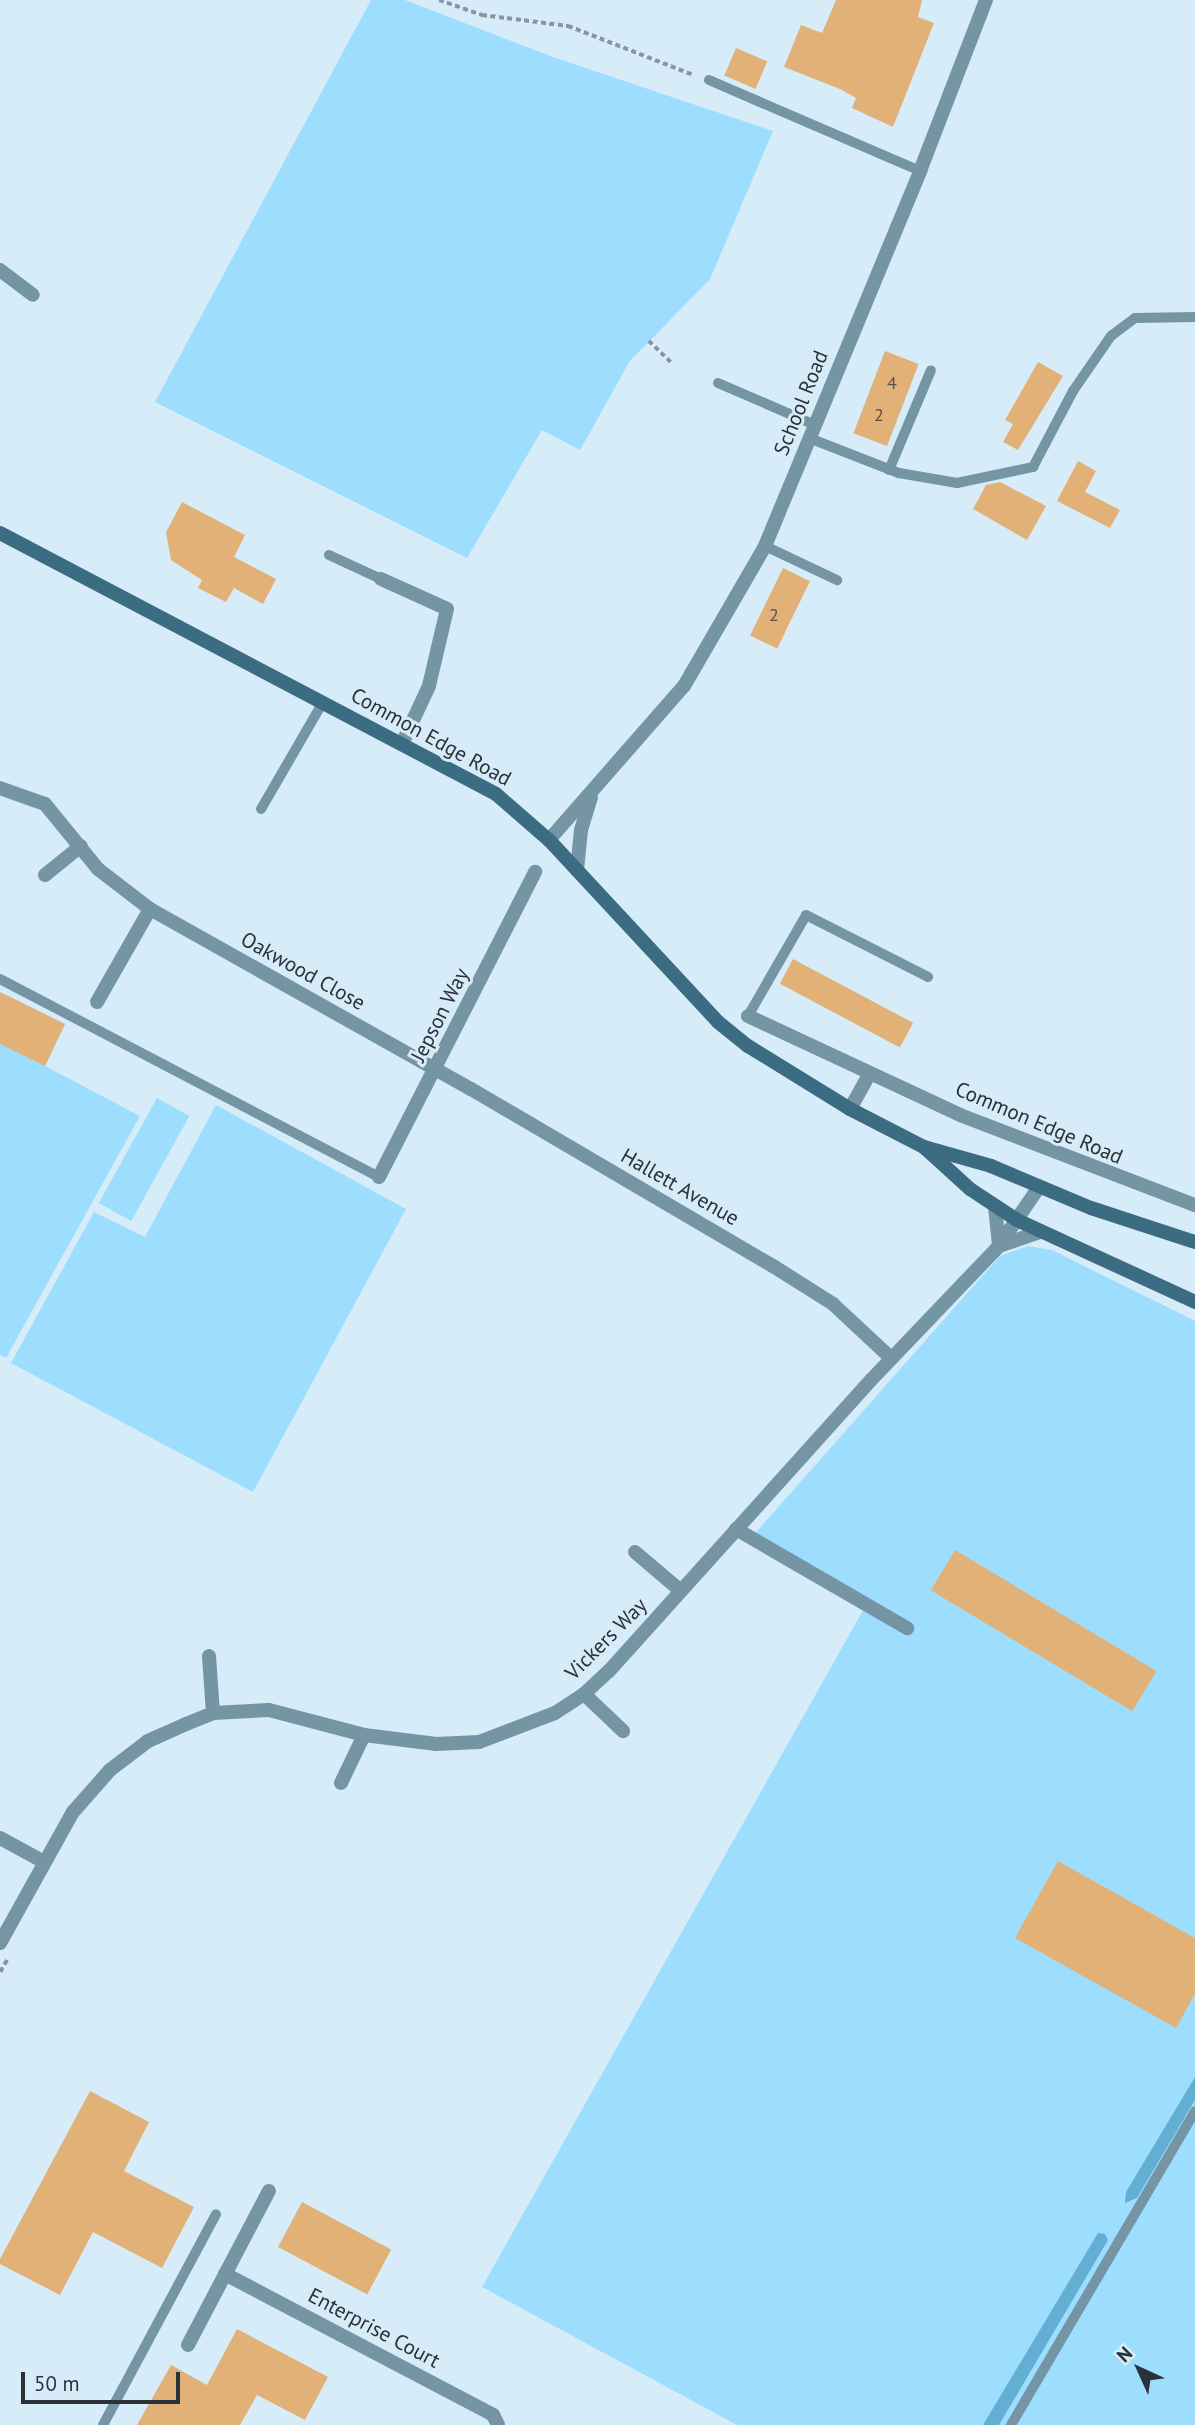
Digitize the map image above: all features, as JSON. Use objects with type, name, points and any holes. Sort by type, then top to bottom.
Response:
[{"type":"main road","name":"Common Edge Road","points":[[0,533],[496,794],[549,840],[718,1022],[748,1046],[850,1109],[924,1147],[991,1166],[1039,1187],[1195,1242]]},
{"type":"main road","name":"Common Edge Road","points":[[924,1147],[995,1207],[1017,1220],[1195,1302]]},
{"type":"street","name":"School Road","points":[[549,840],[684,685],[765,546],[920,171],[986,0]]},
{"type":"street","points":[[0,270],[33,295]]},
{"type":"street","points":[[382,579],[447,609],[429,686],[402,744]]},
{"type":"street","name":"Oakwood Close","points":[[0,788],[45,804],[118,888],[150,909],[436,1069]]},
{"type":"street","name":"School Road","points":[[578,870],[583,822],[594,789]]},
{"type":"street","points":[[46,875],[81,846]]},
{"type":"street","name":"Jepson Way","points":[[379,1177],[536,872]]},
{"type":"street","points":[[97,1002],[150,909]]},
{"type":"street","name":"Common Edge Road","points":[[748,1016],[870,1073],[1063,1157],[1195,1205]]},
{"type":"street","name":"Hallett Avenue","points":[[436,1069],[833,1304],[891,1358]]},
{"type":"street","points":[[850,1109],[870,1073]]},
{"type":"street","name":"Vickers Way","points":[[6,1946],[44,1862],[73,1812],[110,1770],[148,1741],[213,1713],[269,1710],[364,1735],[436,1744],[479,1742],[555,1713],[584,1694],[681,1591],[891,1358],[999,1247],[1039,1187]]},
{"type":"street","points":[[995,1207],[999,1247]]},
{"type":"street","name":"Vickers Way","points":[[999,1247],[1039,1232]]},
{"type":"street","points":[[736,1529],[906,1628]]},
{"type":"street","points":[[635,1552],[681,1591]]},
{"type":"street","points":[[209,1656],[213,1713]]},
{"type":"street","points":[[584,1694],[622,1731]]},
{"type":"street","points":[[341,1783],[364,1735]]},
{"type":"street","points":[[0,1838],[44,1862]]},
{"type":"street","points":[[188,2345],[269,2191]]},
{"type":"street","name":"Enterprise Court","points":[[225,2274],[493,2415],[498,2425]]},
{"type":"lane","points":[[709,80],[920,171]]},
{"type":"lane","points":[[718,383],[894,472],[957,483],[1032,467],[1073,391],[1111,337],[1135,318],[1195,317]]},
{"type":"lane","points":[[894,472],[931,370]]},
{"type":"lane","points":[[765,546],[837,580]]},
{"type":"lane","points":[[329,555],[382,579]]},
{"type":"lane","points":[[261,809],[323,702]]},
{"type":"lane","points":[[748,1016],[806,915],[928,977]]},
{"type":"lane","points":[[0,979],[379,1177]]},
{"type":"lane","points":[[1011,2425],[1195,2111]]},
{"type":"lane","points":[[103,2425],[216,2214]]},
{"type":"path","points":[[439,0],[482,15],[568,26],[709,80]]},
{"type":"path","points":[[649,341],[673,363]]},
{"type":"path","points":[[0,1972],[6,1946]]},
{"type":"shaded area","points":[[371,0],[405,0],[553,57],[773,131],[710,279],[630,361],[580,450],[542,430],[467,558],[155,402]]},
{"type":"shaded area","points":[[0,992],[65,1024],[45,1066],[140,1116],[6,1358],[0,1355]]},
{"type":"shaded area","points":[[157,1098],[189,1116],[131,1221],[99,1203]]},
{"type":"shaded area","points":[[216,1105],[406,1209],[253,1492],[11,1363],[94,1212],[145,1237]]},
{"type":"shaded area","points":[[1028,1246],[1052,1250],[1195,1321],[1195,2425],[737,2425],[482,2287],[866,1605],[751,1538],[1000,1256]]},
{"type":"shaded area","points":[[1195,2077],[1195,2100],[1137,2198],[1125,2203],[1126,2192]]},
{"type":"shaded area","points":[[1098,2233],[1105,2234],[1108,2240],[999,2425],[983,2425]]},
{"type":"building","points":[[836,0],[922,0],[918,17],[934,23],[893,127],[852,108],[856,98],[840,89],[784,67],[801,25],[822,33]]},
{"type":"building","points":[[736,48],[767,61],[756,89],[724,76]]},
{"type":"building","points":[[885,351],[919,364],[887,446],[853,433]]},
{"type":"building","points":[[1038,362],[1063,376],[1018,450],[1003,442],[1013,424],[1005,420]]},
{"type":"building","points":[[1078,461],[1096,471],[1085,492],[1120,510],[1110,528],[1057,501]]},
{"type":"building","points":[[1000,482],[1046,506],[1027,540],[973,509],[986,485]]},
{"type":"building","points":[[182,502],[245,535],[234,557],[276,579],[263,604],[234,588],[226,602],[198,588],[202,580],[171,560],[166,532]]},
{"type":"building","points":[[783,568],[810,581],[777,649],[750,635]]},
{"type":"building","points":[[793,959],[913,1023],[900,1048],[780,984]]},
{"type":"building","points":[[0,992],[65,1024],[45,1066],[0,1044]]},
{"type":"building","points":[[955,1550],[1156,1671],[1132,1711],[931,1590]]},
{"type":"building","points":[[1058,1861],[1195,1938],[1195,1994],[1176,2028],[1015,1938]]},
{"type":"building","points":[[90,2091],[149,2122],[124,2171],[194,2207],[162,2268],[93,2232],[60,2295],[0,2264],[0,2259]]},
{"type":"building","points":[[302,2202],[391,2249],[367,2294],[278,2247]]},
{"type":"building","points":[[237,2329],[328,2377],[305,2420],[257,2395],[240,2425],[137,2425],[171,2365],[207,2385]]}]
